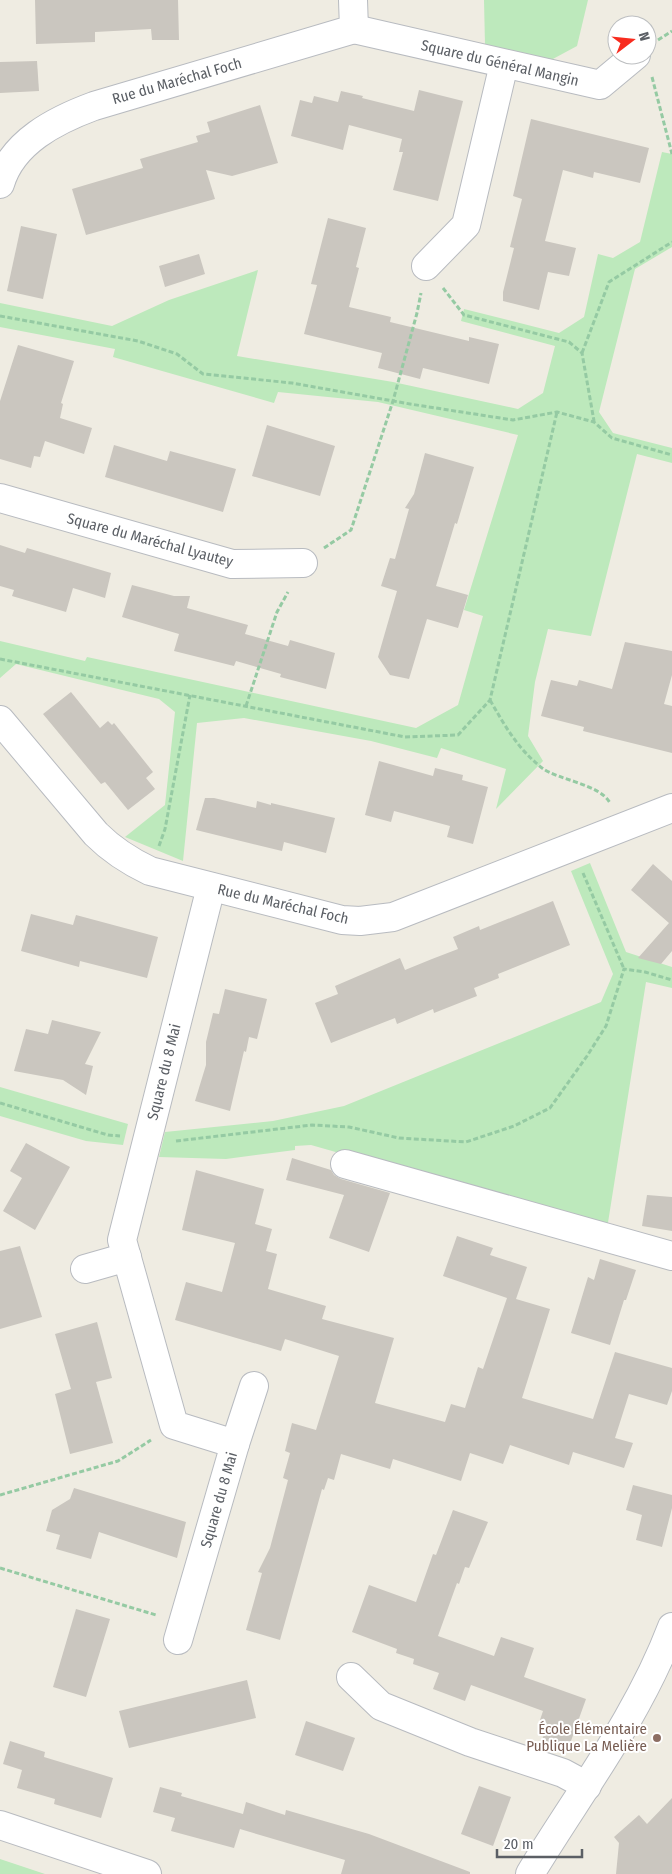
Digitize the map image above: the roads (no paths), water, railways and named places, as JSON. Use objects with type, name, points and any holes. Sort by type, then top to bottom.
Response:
[{"type":"street","points":[[353,0],[354,29]]},
{"type":"street","name":"Square du Général Mangin","points":[[354,29],[600,86],[642,65]]},
{"type":"street","name":"Rue du Maréchal Foch","points":[[0,184],[10,162],[22,147],[38,134],[77,112],[354,29]]},
{"type":"street","points":[[426,266],[466,225],[504,64]]},
{"type":"street","name":"Square du Maréchal Lyautey","points":[[0,498],[232,564],[303,563]]},
{"type":"street","name":"Rue du Maréchal Foch","points":[[0,720],[96,834],[113,850],[129,861],[150,871],[342,920],[377,920],[414,910],[622,826],[672,808]]},
{"type":"street","name":"Square du 8 Mai","points":[[180,1632],[235,1444],[174,1425],[122,1240],[211,887]]},
{"type":"street","points":[[345,1164],[672,1256]]},
{"type":"street","points":[[85,1268],[127,1257]]},
{"type":"street","points":[[235,1444],[254,1386]]},
{"type":"street","points":[[530,1874],[562,1820],[587,1786],[635,1707],[661,1655],[672,1627]]},
{"type":"street","points":[[351,1677],[380,1706],[470,1742],[563,1773],[587,1786]]},
{"type":"street","points":[[0,1825],[147,1874]]},
{"type":"place","name":"École Élémentaire Publique La Melière","points":[[657,1738]]}]
